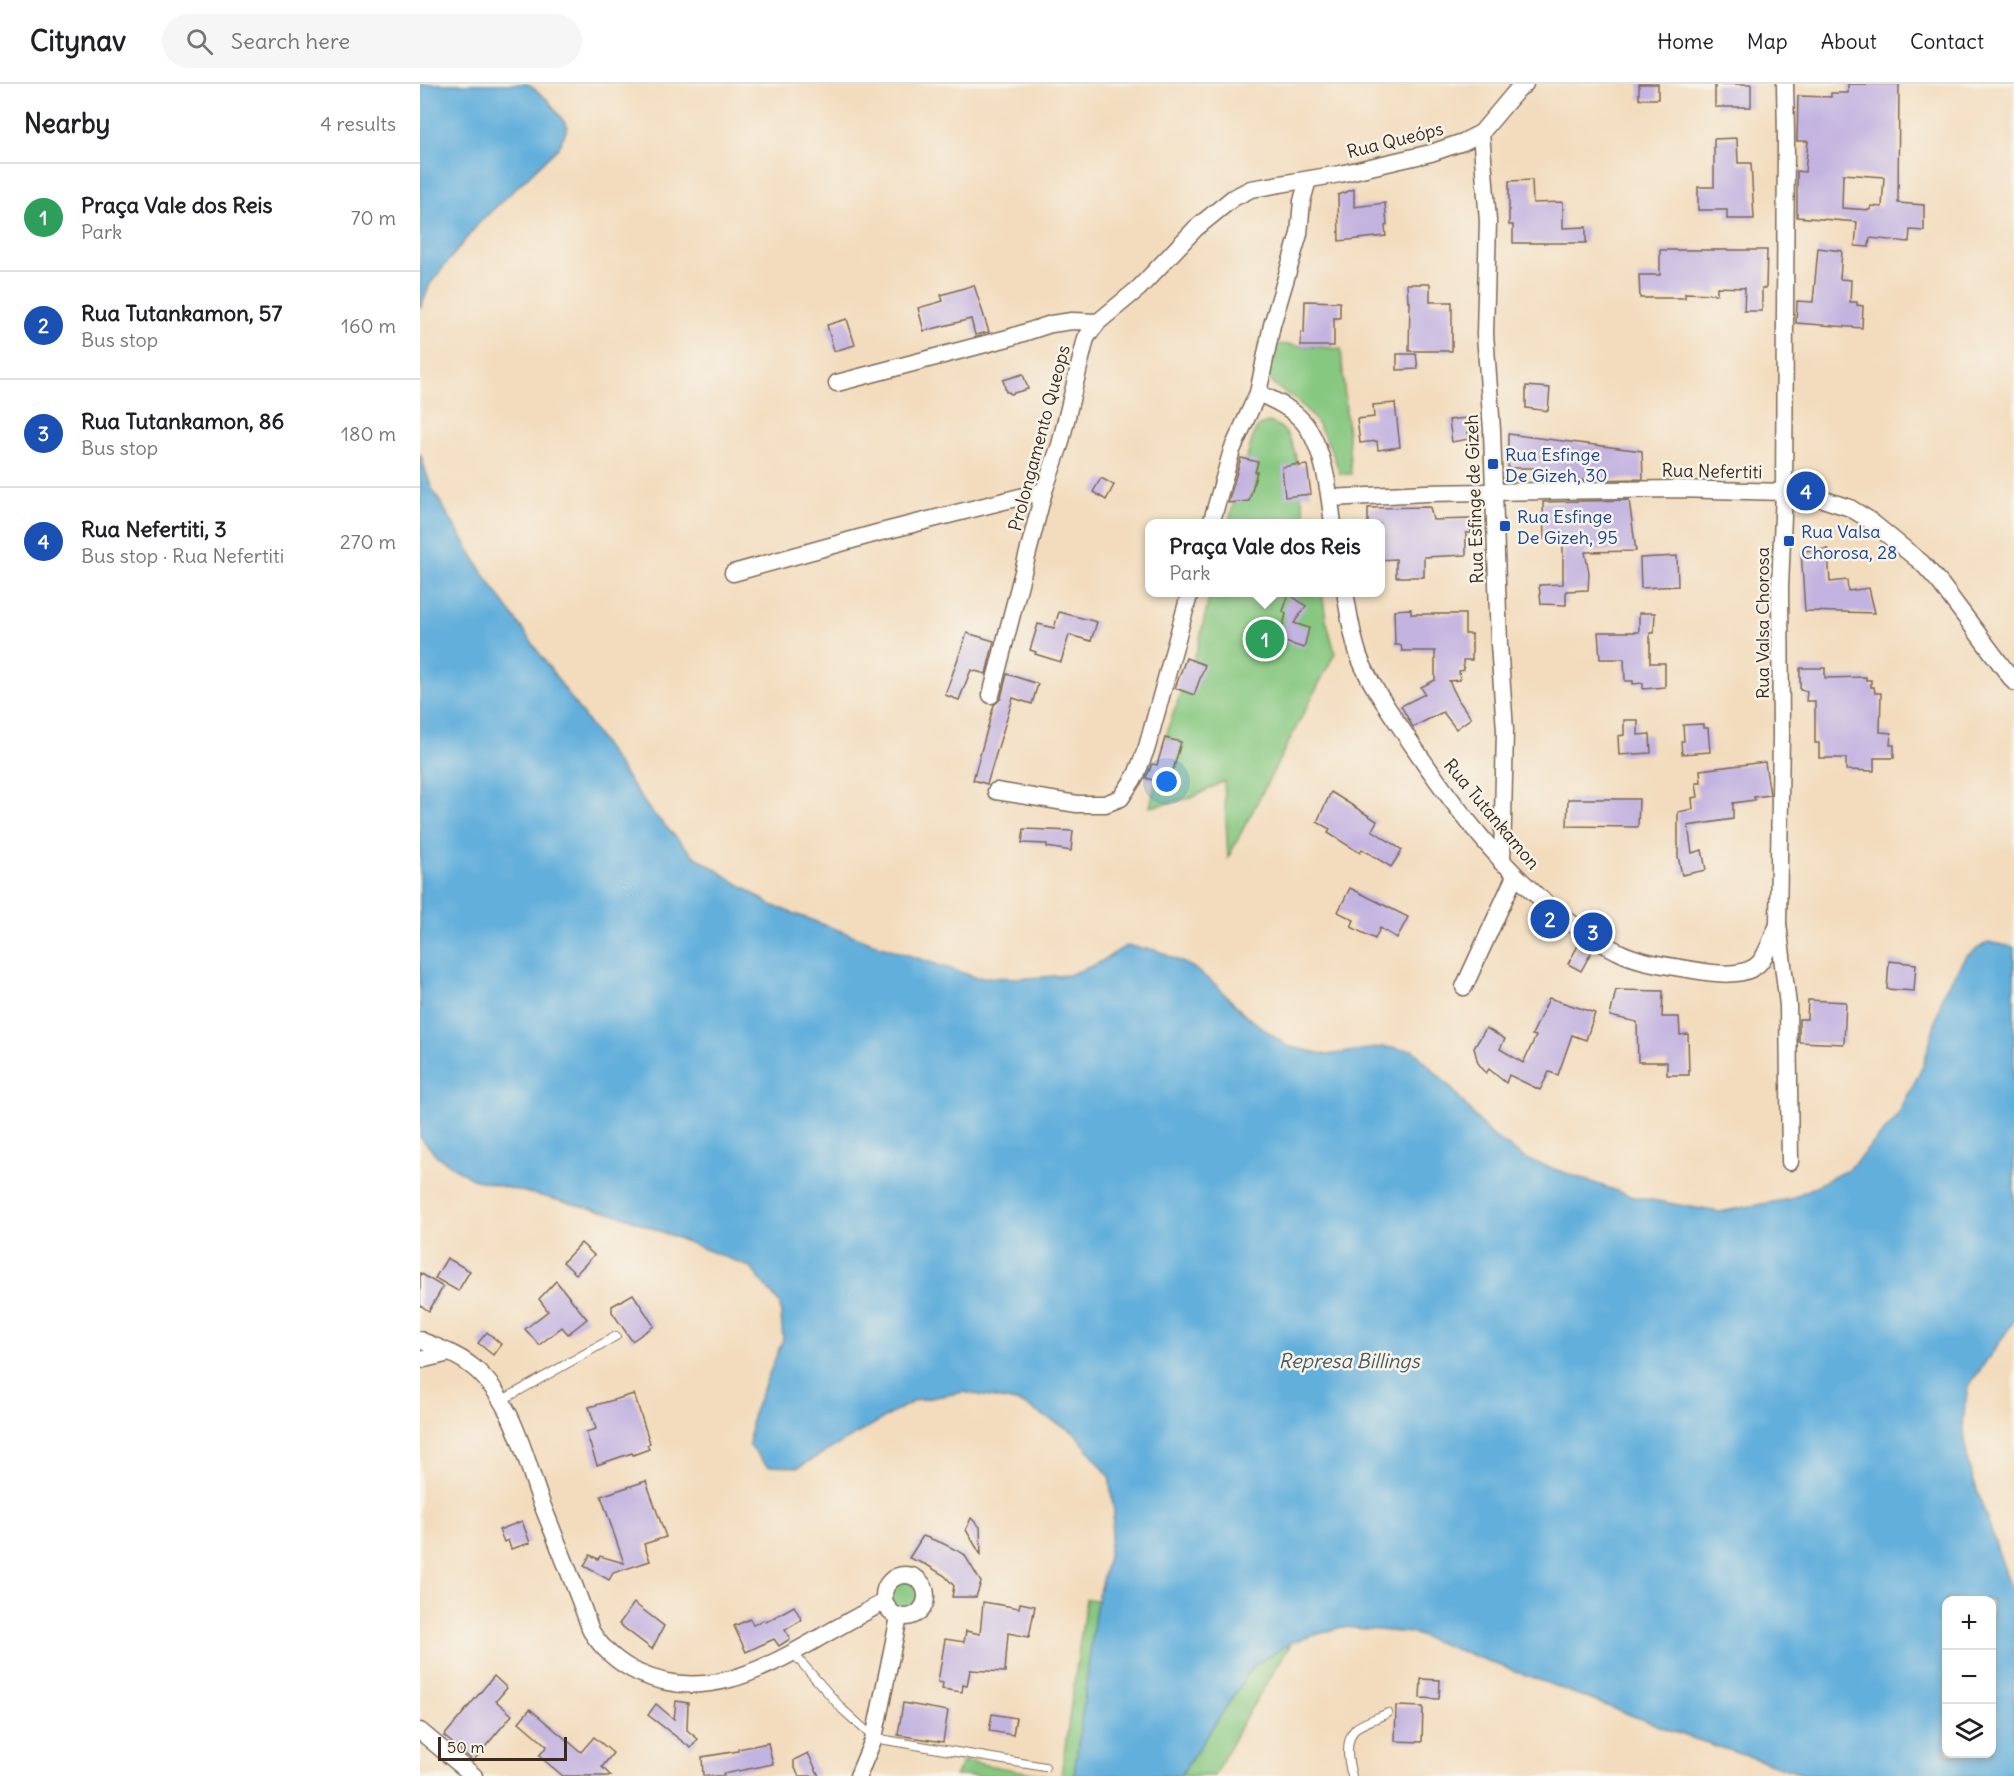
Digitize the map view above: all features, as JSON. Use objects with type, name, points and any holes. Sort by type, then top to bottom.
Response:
[{"type":"street","name":"Rua Queóps","points":[[1251,189],[1308,180],[1431,153],[1463,142],[1481,133],[1525,84]]},
{"type":"street","name":"Rua Valsa Chorosa","points":[[1785,84],[1786,258],[1784,492],[1780,587],[1781,735],[1778,924],[1788,1005],[1790,1162]]},
{"type":"street","name":"Rua Esfinge de Gizeh","points":[[1481,133],[1488,221],[1485,334],[1492,430],[1504,730],[1503,863]]},
{"type":"street","points":[[1212,519],[1232,450],[1258,393],[1272,325],[1299,234],[1302,201],[1308,180]]},
{"type":"street","name":"Prolongamento Queops","points":[[991,695],[1044,491],[1060,445],[1086,338],[1098,322],[1139,288],[1196,228],[1222,206],[1251,189]]},
{"type":"street","points":[[837,383],[1008,338],[1051,324],[1072,321],[1098,322]]},
{"type":"street","points":[[1258,393],[1278,402],[1307,427],[1319,451],[1332,519]]},
{"type":"street","name":"Rua Nefertiti","points":[[1330,498],[1677,489],[1784,492],[1822,499],[1850,508],[1868,519],[1922,563],[1940,583],[2014,682]]},
{"type":"street","points":[[733,573],[877,533],[1044,491]]},
{"type":"street","points":[[996,791],[1077,804],[1105,804],[1121,798],[1136,775],[1147,747],[1189,597]]},
{"type":"street","name":"Rua Tutankamon","points":[[1346,597],[1359,658],[1368,676],[1423,761],[1503,863],[1559,914],[1617,951],[1640,959],[1694,970],[1733,974],[1757,965],[1763,958],[1778,924]]},
{"type":"street","points":[[1464,987],[1515,876]]},
{"type":"street","points":[[420,1340],[450,1353],[473,1368],[501,1401],[525,1453],[591,1631],[608,1653],[631,1669],[650,1678],[673,1684],[688,1685],[734,1679],[793,1653],[884,1602]]},
{"type":"street","points":[[420,1360],[450,1353]]},
{"type":"street","points":[[908,1575],[920,1582],[926,1594],[923,1607],[912,1616],[898,1617],[889,1611],[884,1602],[885,1588],[894,1578],[908,1575]]},
{"type":"street","points":[[858,1776],[874,1738],[898,1617]]},
{"type":"street","points":[[420,1731],[474,1776]]},
{"type":"lane","points":[[501,1401],[616,1336]]},
{"type":"lane","points":[[793,1653],[843,1710],[874,1738],[1045,1767]]},
{"type":"lane","points":[[1352,1776],[1348,1751],[1356,1728],[1388,1713]]},
{"type":"green space","points":[[1275,344],[1341,349],[1351,474],[1340,474],[1329,444],[1318,425],[1305,408],[1269,379],[1266,373]]},
{"type":"green space","points":[[1268,422],[1278,426],[1291,441],[1295,452],[1306,519],[1229,519],[1254,433],[1259,426]]},
{"type":"green space","points":[[1209,597],[1323,597],[1335,653],[1228,858],[1224,781],[1191,798],[1150,807],[1169,725],[1198,647]]},
{"type":"green space","points":[[905,1581],[911,1582],[919,1590],[919,1602],[911,1610],[905,1611],[899,1610],[891,1602],[890,1596],[891,1590],[899,1582]]},
{"type":"green space","points":[[1086,1599],[1097,1600],[1074,1776],[1061,1776]]},
{"type":"green space","points":[[1292,1642],[1245,1718],[1214,1776],[1180,1776],[1254,1665]]},
{"type":"green space","points":[[964,1761],[1042,1775],[1048,1776],[955,1776]]},
{"type":"water","points":[[420,84],[528,84],[548,100],[568,127],[558,148],[478,224],[430,284],[420,309]]},
{"type":"water","name":"Represa Billings","points":[[420,453],[431,487],[485,576],[649,809],[693,855],[771,905],[881,946],[975,977],[1027,978],[1069,975],[1097,964],[1126,946],[1156,950],[1192,967],[1216,985],[1244,1014],[1287,1046],[1327,1055],[1382,1047],[1413,1050],[1451,1088],[1489,1133],[1526,1159],[1634,1197],[1719,1212],[1790,1199],[1849,1169],[1895,1120],[1923,1066],[1944,991],[1966,956],[1988,942],[2014,947],[2014,1321],[1968,1387],[1963,1420],[1968,1464],[2014,1597],[2014,1776],[1808,1776],[1683,1735],[1412,1633],[1342,1627],[1292,1642],[1254,1665],[1180,1776],[1074,1776],[1097,1600],[1108,1557],[1114,1513],[1109,1476],[1075,1433],[1021,1403],[964,1392],[914,1401],[799,1467],[767,1466],[749,1445],[752,1417],[783,1339],[780,1304],[750,1267],[622,1216],[472,1179],[438,1157],[420,1137]]},
{"type":"building","points":[[1639,84],[1658,84],[1658,99],[1639,99]]},
{"type":"building","points":[[1715,84],[1751,84],[1751,107],[1715,107]]},
{"type":"building","points":[[1848,84],[1899,84],[1898,203],[1924,205],[1924,231],[1910,230],[1909,242],[1870,238],[1869,247],[1855,246],[1857,222],[1797,217],[1797,171],[1805,172],[1808,141],[1797,141],[1798,96],[1831,97],[1831,93],[1848,93]],"holes":[[[1843,174],[1884,177],[1882,207],[1871,206],[1870,210],[1842,208]]]},
{"type":"building","points":[[1737,138],[1738,163],[1751,163],[1754,219],[1727,219],[1727,210],[1698,210],[1698,187],[1714,187],[1714,139]]},
{"type":"building","points":[[1532,180],[1533,203],[1563,202],[1563,228],[1586,227],[1586,243],[1513,243],[1513,225],[1509,225],[1509,181]]},
{"type":"building","points":[[1354,189],[1354,207],[1385,203],[1386,236],[1339,241],[1338,195]]},
{"type":"building","points":[[1818,248],[1842,251],[1840,279],[1851,280],[1850,302],[1857,302],[1857,305],[1863,306],[1862,328],[1796,323],[1797,301],[1813,302]]},
{"type":"building","points":[[1660,250],[1767,250],[1766,288],[1762,288],[1762,311],[1744,311],[1745,288],[1717,287],[1717,294],[1685,293],[1685,298],[1640,298],[1639,275],[1660,275]]},
{"type":"building","points":[[1407,284],[1430,284],[1430,302],[1452,302],[1452,351],[1409,351],[1410,302],[1408,302]]},
{"type":"building","points":[[974,285],[989,332],[975,335],[971,319],[924,331],[918,308],[943,301],[941,295]]},
{"type":"building","points":[[1305,301],[1340,302],[1340,318],[1334,318],[1334,346],[1301,346],[1301,332],[1304,333]]},
{"type":"building","points":[[847,319],[855,345],[834,351],[827,325]]},
{"type":"building","points":[[1397,354],[1416,354],[1418,369],[1397,370]]},
{"type":"building","points":[[1023,374],[1028,389],[1010,394],[1006,392],[1003,380]]},
{"type":"building","points":[[1526,386],[1550,388],[1548,411],[1526,408]]},
{"type":"building","points":[[1395,403],[1400,447],[1378,450],[1377,441],[1360,443],[1357,419],[1374,417],[1373,405]]},
{"type":"building","points":[[1466,418],[1469,439],[1452,442],[1449,420]]},
{"type":"building","points":[[1508,434],[1642,451],[1643,479],[1544,481],[1540,479],[1540,468],[1508,468]]},
{"type":"building","points":[[1241,458],[1258,462],[1249,501],[1228,503]]},
{"type":"building","points":[[1299,464],[1299,466],[1307,465],[1311,494],[1285,497],[1282,467]]},
{"type":"building","points":[[1101,478],[1114,485],[1106,500],[1093,492]]},
{"type":"building","points":[[1629,500],[1636,551],[1585,552],[1589,573],[1588,590],[1566,591],[1566,605],[1541,604],[1539,585],[1563,584],[1563,540],[1544,539],[1543,502]]},
{"type":"building","points":[[1430,507],[1433,520],[1471,519],[1471,533],[1466,533],[1466,555],[1424,557],[1424,577],[1396,577],[1396,559],[1385,560],[1385,519],[1368,519],[1368,508]]},
{"type":"building","points":[[1828,549],[1830,582],[1847,580],[1848,591],[1869,588],[1875,613],[1805,611],[1801,551]]},
{"type":"building","points":[[1677,556],[1678,586],[1641,588],[1640,558]]},
{"type":"building","points":[[1288,597],[1293,597],[1306,606],[1294,623],[1309,628],[1304,648],[1279,642],[1286,614],[1283,611]]},
{"type":"building","points":[[1411,609],[1411,614],[1465,614],[1465,634],[1472,634],[1472,660],[1463,660],[1464,670],[1459,671],[1460,680],[1449,681],[1471,718],[1456,729],[1443,712],[1413,727],[1401,706],[1425,694],[1421,687],[1435,680],[1435,651],[1402,651],[1401,645],[1395,645],[1394,610]]},
{"type":"building","points":[[1059,612],[1097,622],[1091,641],[1069,635],[1061,662],[1035,654],[1036,652],[1030,650],[1038,624],[1054,628]]},
{"type":"building","points":[[1639,613],[1655,613],[1654,633],[1650,633],[1650,663],[1665,663],[1665,687],[1643,689],[1643,683],[1633,684],[1633,681],[1625,681],[1624,659],[1600,659],[1598,632],[1639,632]]},
{"type":"building","points":[[967,633],[994,641],[986,674],[971,670],[959,700],[945,695]]},
{"type":"building","points":[[1186,658],[1205,665],[1194,695],[1175,688]]},
{"type":"building","points":[[1800,668],[1825,668],[1825,678],[1866,677],[1866,680],[1871,680],[1871,687],[1874,687],[1875,693],[1881,693],[1880,732],[1891,733],[1890,745],[1894,745],[1894,758],[1874,758],[1874,771],[1846,770],[1846,758],[1819,758],[1819,743],[1815,743],[1815,701],[1806,701],[1807,691],[1800,690]]},
{"type":"building","points":[[1007,674],[1038,684],[1032,704],[1013,698],[987,784],[973,780],[994,705],[1001,698]]},
{"type":"building","points":[[1624,720],[1638,720],[1638,735],[1650,734],[1651,753],[1619,755],[1618,736],[1624,735]]},
{"type":"building","points":[[1703,724],[1703,728],[1708,728],[1710,752],[1682,754],[1683,725]]},
{"type":"building","points":[[1165,738],[1181,742],[1169,785],[1146,778],[1152,764],[1157,765]]},
{"type":"building","points":[[1765,762],[1770,795],[1733,803],[1733,819],[1688,826],[1692,853],[1702,850],[1706,870],[1682,875],[1678,856],[1678,812],[1693,809],[1692,798],[1698,797],[1696,783],[1701,783],[1700,770]]},
{"type":"building","points":[[1331,792],[1377,821],[1372,830],[1402,850],[1391,867],[1362,849],[1360,853],[1328,833],[1330,829],[1317,822]]},
{"type":"building","points":[[1568,799],[1639,799],[1638,827],[1567,826]]},
{"type":"building","points":[[1024,829],[1073,831],[1071,851],[1047,847],[1047,844],[1022,843]]},
{"type":"building","points":[[1350,888],[1408,917],[1397,938],[1380,928],[1375,939],[1351,927],[1354,920],[1338,912]]},
{"type":"building","points":[[1579,944],[1592,951],[1581,971],[1568,964]]},
{"type":"building","points":[[1889,961],[1916,964],[1914,991],[1887,989]]},
{"type":"building","points":[[1616,990],[1663,991],[1662,1017],[1679,1017],[1680,1035],[1688,1034],[1689,1075],[1667,1075],[1667,1062],[1638,1062],[1637,1022],[1610,1016]]},
{"type":"building","points":[[1549,998],[1595,1013],[1586,1040],[1572,1035],[1558,1075],[1549,1072],[1540,1090],[1509,1075],[1506,1083],[1489,1069],[1486,1073],[1478,1063],[1474,1048],[1486,1028],[1505,1039],[1500,1049],[1523,1063],[1536,1036],[1532,1035]]},
{"type":"building","points":[[1808,1000],[1846,1002],[1844,1044],[1799,1042],[1799,1019],[1807,1019]]},
{"type":"building","points":[[581,1243],[594,1255],[576,1274],[563,1262]]},
{"type":"building","points":[[447,1258],[470,1271],[458,1291],[435,1278]]},
{"type":"building","points":[[420,1273],[443,1287],[429,1311],[420,1305]]},
{"type":"building","points":[[556,1281],[587,1319],[568,1334],[562,1327],[539,1345],[525,1329],[548,1311],[539,1299]]},
{"type":"building","points":[[633,1294],[654,1326],[632,1341],[612,1312],[612,1306]]},
{"type":"building","points":[[487,1332],[501,1344],[493,1355],[478,1343]]},
{"type":"building","points":[[634,1394],[650,1443],[647,1445],[649,1449],[597,1465],[586,1432],[596,1429],[589,1407]]},
{"type":"building","points":[[646,1481],[666,1537],[644,1544],[650,1561],[613,1573],[609,1580],[584,1566],[590,1555],[598,1559],[600,1556],[624,1563],[601,1496]]},
{"type":"building","points":[[971,1518],[980,1527],[981,1555],[966,1530]]},
{"type":"building","points":[[522,1521],[530,1543],[511,1549],[508,1540],[504,1542],[499,1530]]},
{"type":"building","points":[[923,1536],[964,1554],[981,1582],[976,1597],[952,1597],[954,1586],[945,1576],[909,1558]]},
{"type":"building","points":[[983,1602],[1019,1608],[1020,1603],[1035,1606],[1029,1637],[1008,1633],[1005,1672],[970,1670],[967,1686],[963,1685],[962,1692],[942,1689],[943,1683],[938,1682],[945,1639],[964,1642],[966,1631],[980,1634]]},
{"type":"building","points":[[634,1603],[664,1626],[652,1649],[619,1624]]},
{"type":"building","points":[[794,1606],[802,1620],[785,1630],[790,1639],[779,1646],[774,1639],[746,1652],[734,1626],[750,1619],[753,1625],[764,1620],[766,1622]]},
{"type":"building","points":[[494,1676],[507,1688],[496,1701],[512,1715],[473,1761],[444,1736]]},
{"type":"building","points":[[1421,1679],[1440,1680],[1439,1699],[1420,1698]]},
{"type":"building","points":[[676,1701],[688,1703],[687,1730],[698,1739],[691,1748],[648,1715],[656,1704],[674,1719]]},
{"type":"building","points":[[903,1703],[948,1711],[943,1742],[898,1735]]},
{"type":"building","points":[[1396,1706],[1423,1707],[1422,1742],[1395,1741]]},
{"type":"building","points":[[530,1709],[581,1752],[594,1737],[613,1753],[602,1767],[611,1776],[563,1776],[539,1756],[547,1746],[519,1722]]},
{"type":"building","points":[[992,1714],[1016,1718],[1013,1735],[989,1731]]},
{"type":"building","points":[[768,1743],[773,1764],[723,1774],[724,1776],[703,1776],[702,1757]]},
{"type":"building","points":[[808,1753],[819,1776],[799,1776],[794,1766],[794,1760]]},
{"type":"place","name":"Rua Esfinge De Gizeh, 30","points":[[1493,464]]},
{"type":"place","name":"Rua Nefertiti, 3","points":[[1806,491]]},
{"type":"place","name":"Rua Esfinge De Gizeh, 95","points":[[1505,526]]},
{"type":"place","name":"Rua Valsa Chorosa, 28","points":[[1789,541]]},
{"type":"place","name":"Praça Vale dos Reis","points":[[1265,639]]},
{"type":"place","name":"Rua Tutankamon, 57","points":[[1550,919]]},
{"type":"place","name":"Rua Tutankamon, 86","points":[[1593,932]]}]
